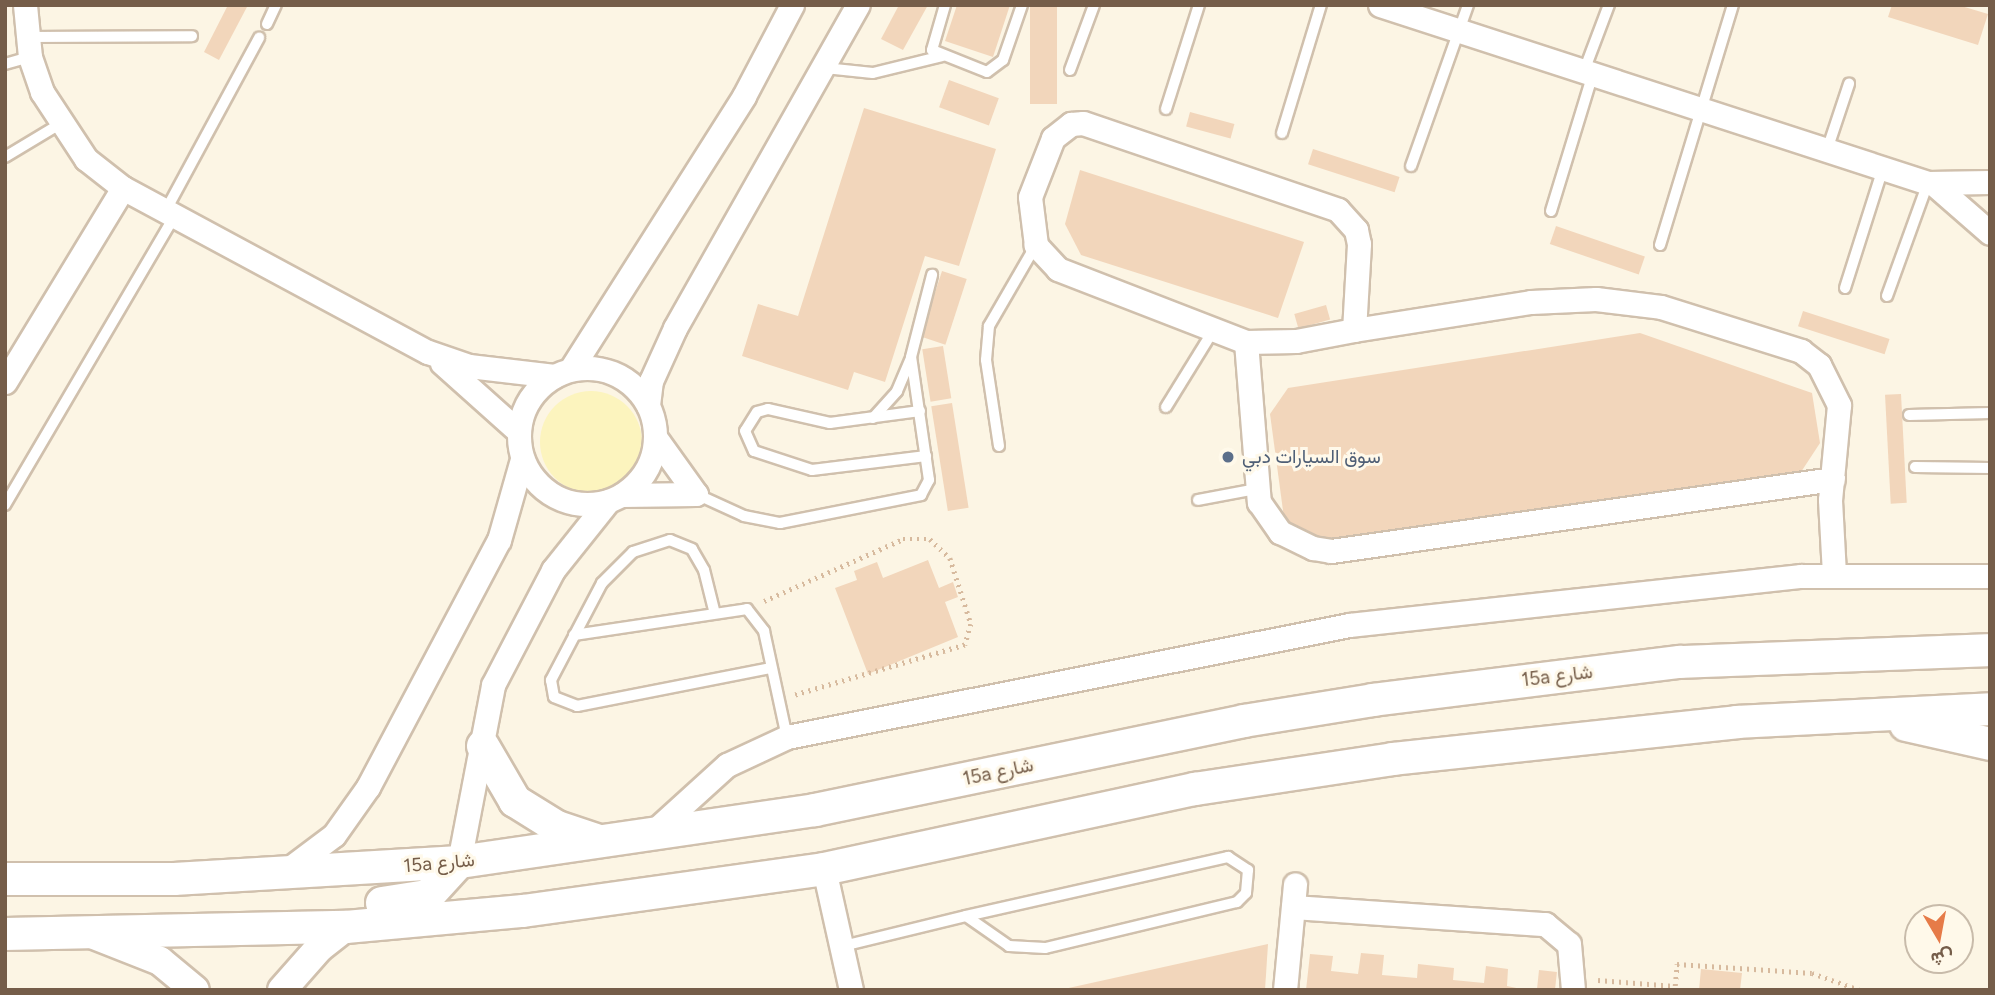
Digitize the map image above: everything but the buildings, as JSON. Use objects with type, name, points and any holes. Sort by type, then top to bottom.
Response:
[{"type":"main road","name":"15a شارع","points":[[5,879],[282,874],[459,862],[815,810],[1244,720],[1400,696],[1680,662],[1990,650]]},
{"type":"main road","points":[[5,934],[94,935],[346,927],[594,902],[824,869],[1208,787],[1565,740],[1843,715],[1990,709]]},
{"type":"main road","points":[[1843,715],[1990,744]]},
{"type":"main road","points":[[483,746],[515,801],[557,827],[604,842]]},
{"type":"main road","points":[[94,935],[156,917],[418,900],[444,883],[459,862]]},
{"type":"street","points":[[25,5],[28,47],[60,124],[86,159],[123,188],[428,352],[469,366],[616,374],[648,405]]},
{"type":"street","points":[[282,874],[334,835],[368,787],[499,540],[522,459],[518,430],[523,409],[562,373],[744,96],[792,5]]},
{"type":"street","points":[[459,862],[493,685],[509,647],[553,570],[651,460],[655,437],[648,405],[651,381],[675,328],[825,68],[858,5]]},
{"type":"street","points":[[1380,5],[1931,184],[1990,182]]},
{"type":"street","points":[[1354,330],[1359,244],[1349,218],[1338,210],[1083,124],[1071,124],[1053,138],[1030,197],[1036,245],[1073,277],[1246,342],[1296,341],[1531,302],[1596,299],[1661,307],[1781,342],[1819,365],[1832,384],[1841,427],[1833,479],[1834,575]]},
{"type":"street","points":[[1931,184],[1990,233]]},
{"type":"street","points":[[5,382],[123,188]]},
{"type":"street","points":[[1246,342],[1256,489],[1280,532],[1295,542],[1331,551],[1833,479]]},
{"type":"street","points":[[428,352],[518,430]]},
{"type":"street","points":[[655,437],[696,494]]},
{"type":"street","points":[[522,459],[547,492],[566,501],[696,494]]},
{"type":"street","points":[[643,837],[678,815],[727,765],[787,737],[1349,625],[1676,586],[1834,575],[1990,576]]},
{"type":"street","points":[[824,869],[851,990]]},
{"type":"street","points":[[1284,990],[1294,895],[1545,924],[1569,944],[1573,990]]},
{"type":"street","points":[[282,990],[319,947],[346,927]]},
{"type":"street","points":[[94,935],[160,961],[195,990]]},
{"type":"lane","points":[[267,24],[276,5]]},
{"type":"lane","points":[[945,5],[930,44],[942,56],[994,71],[1022,5]]},
{"type":"lane","points":[[1070,70],[1094,5]]},
{"type":"lane","points":[[1166,109],[1199,5]]},
{"type":"lane","points":[[1282,133],[1321,5]]},
{"type":"lane","points":[[1411,166],[1468,5]]},
{"type":"lane","points":[[1551,211],[1609,5]]},
{"type":"lane","points":[[1660,245],[1733,5]]},
{"type":"lane","points":[[5,64],[28,47],[192,36]]},
{"type":"lane","points":[[5,505],[170,212],[259,38]]},
{"type":"lane","points":[[825,68],[873,73],[942,56]]},
{"type":"lane","points":[[1827,150],[1849,84]]},
{"type":"lane","points":[[5,157],[60,124]]},
{"type":"lane","points":[[1845,288],[1882,168]]},
{"type":"lane","points":[[1887,296],[1931,184]]},
{"type":"lane","points":[[999,446],[986,360],[989,326],[1036,245]]},
{"type":"lane","points":[[873,418],[897,391],[911,358],[932,275]]},
{"type":"lane","points":[[1166,407],[1213,331]]},
{"type":"lane","points":[[696,494],[761,521],[799,521],[914,500],[929,480],[911,358]]},
{"type":"lane","points":[[920,411],[830,423],[768,409],[757,412],[745,431],[754,451],[812,470],[926,456]]},
{"type":"lane","points":[[1909,415],[1990,413]]},
{"type":"lane","points":[[1915,467],[1990,468]]},
{"type":"lane","points":[[1198,500],[1256,489]]},
{"type":"lane","points":[[714,610],[700,558],[681,543],[658,542],[633,552],[611,571],[574,635],[551,680],[554,696],[568,706],[771,668]]},
{"type":"lane","points":[[574,635],[714,610],[747,609],[761,622],[787,737]]},
{"type":"lane","points":[[843,946],[967,916],[1228,857],[1248,870],[1250,882],[1237,902],[1033,951],[1009,946],[967,916]]},
{"type":"path","points":[[747,609],[903,539],[930,539],[950,558],[971,624],[965,646],[778,700]]},
{"type":"path","points":[[1597,990],[1598,979],[1675,986],[1677,964],[1812,973],[1860,990]]},
{"type":"sand","points":[[591,391],[610,395],[627,406],[638,423],[642,442],[638,461],[627,478],[610,489],[591,493],[572,489],[555,478],[544,461],[540,442],[544,423],[555,406],[572,395]]},
{"type":"place","name":"سوق السيارات دبي","points":[[1228,457]]}]
